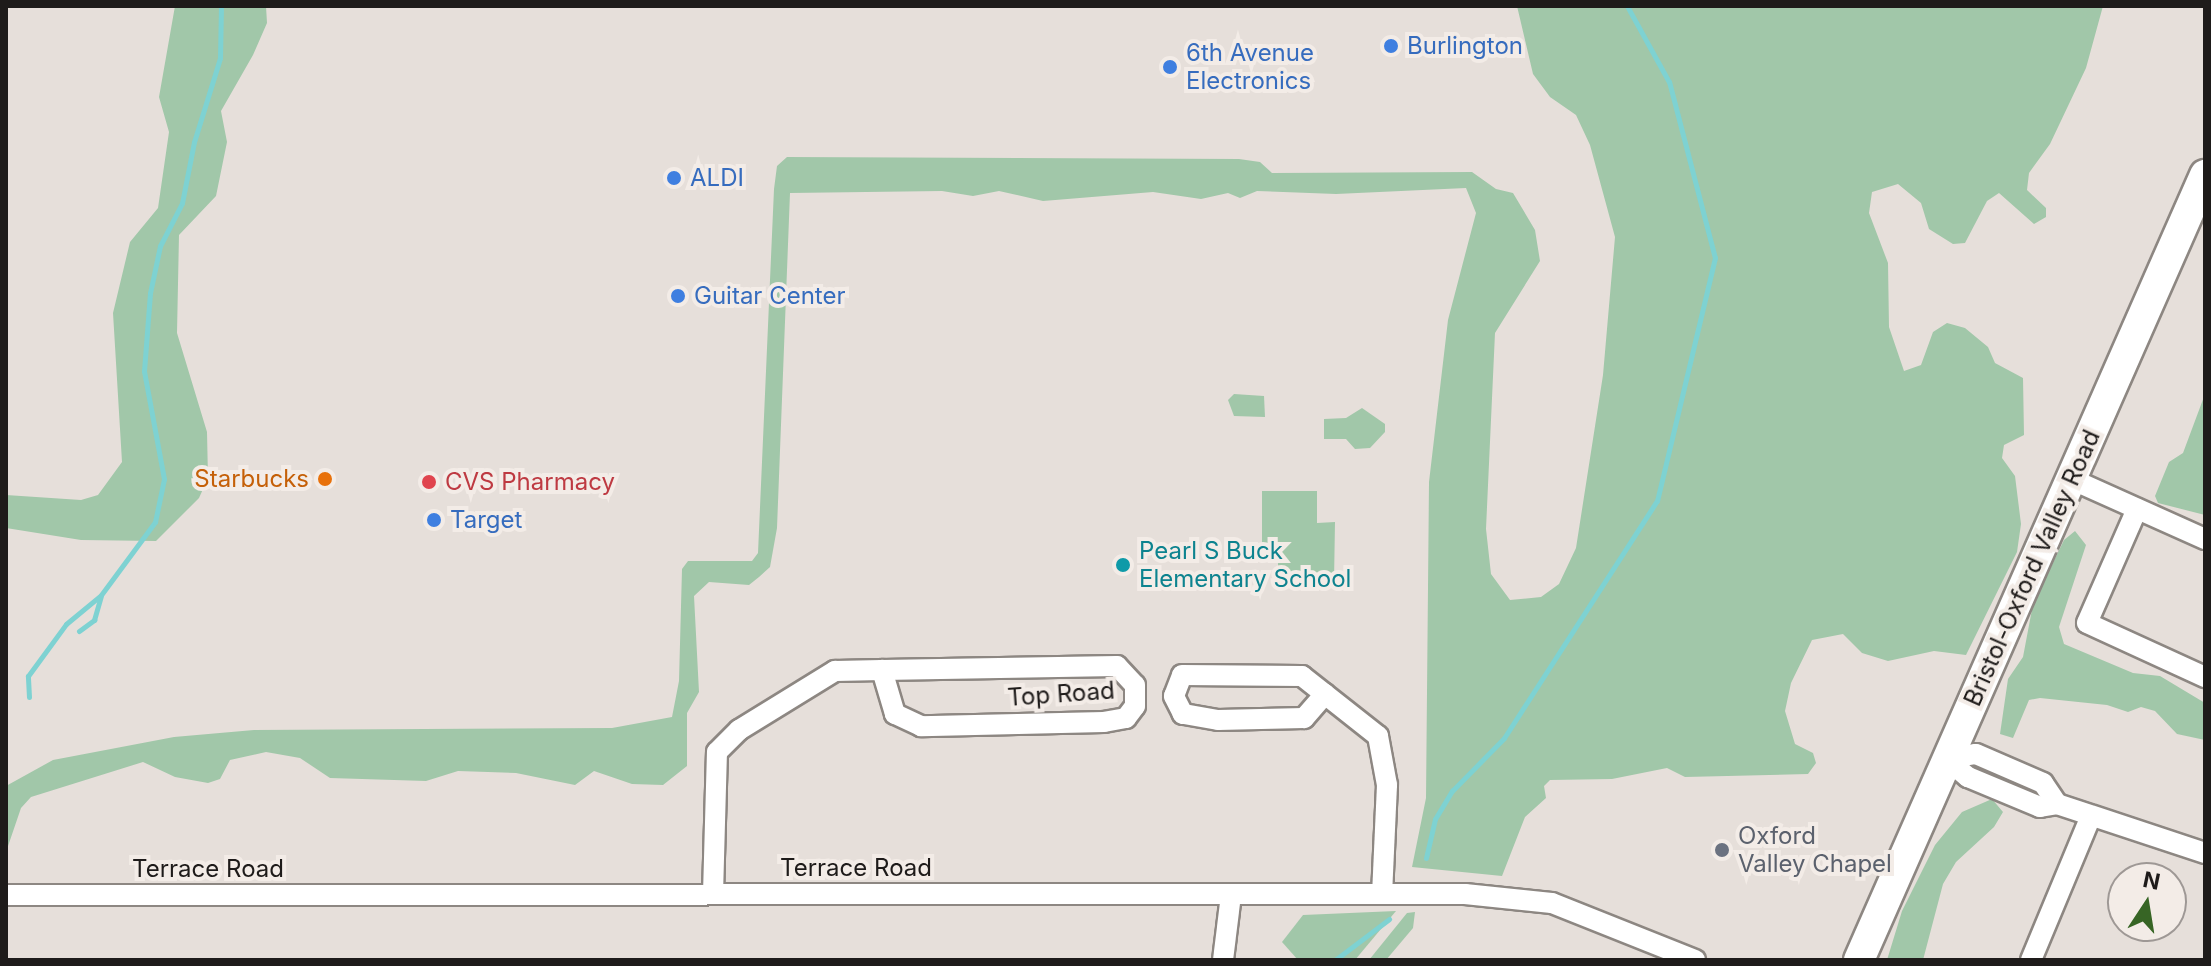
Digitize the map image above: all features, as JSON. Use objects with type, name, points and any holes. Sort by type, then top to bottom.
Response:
[{"type":"main road","name":"Bristol-Oxford Valley Road","points":[[1859,960],[2205,175]]},
{"type":"street","points":[[2071,479],[2205,539]]},
{"type":"street","points":[[2137,509],[2087,623],[2205,677]]},
{"type":"street","name":"Top Road","points":[[713,894],[717,752],[739,730],[835,671],[882,670],[1117,666],[1135,685],[1135,706],[1126,718],[1104,722],[921,726],[895,714],[882,670]]},
{"type":"street","points":[[1325,694],[1304,718],[1218,720],[1183,714],[1174,696],[1182,675],[1302,676],[1325,694],[1378,736],[1387,785],[1382,894]]},
{"type":"street","points":[[1947,759],[1976,754],[2043,783],[2057,804],[2090,818],[2205,853]]},
{"type":"street","points":[[2031,960],[2090,818]]},
{"type":"street","name":"Terrace Road","points":[[6,895],[1465,894],[1552,903],[1695,960]]},
{"type":"street","points":[[1223,960],[1231,895]]},
{"type":"green space","points":[[175,6],[266,6],[267,23],[253,55],[221,111],[227,142],[216,196],[179,235],[177,333],[207,432],[208,478],[199,498],[156,541],[81,540],[6,528],[6,495],[81,500],[98,495],[122,462],[113,313],[130,242],[158,208],[169,132],[159,97]]},
{"type":"green space","points":[[1517,6],[2103,6],[2086,68],[2050,144],[2029,173],[2027,190],[2046,208],[2046,217],[2034,224],[1999,193],[1987,201],[1965,243],[1953,244],[1929,229],[1921,203],[1898,184],[1872,192],[1869,213],[1888,263],[1889,327],[1904,371],[1921,365],[1933,332],[1947,323],[1965,328],[1988,347],[1995,363],[2023,378],[2024,435],[2004,445],[2002,458],[2015,476],[2021,524],[2017,552],[1966,655],[1934,651],[1888,661],[1862,653],[1843,634],[1812,640],[1791,683],[1785,711],[1795,744],[1813,753],[1816,763],[1808,774],[1685,777],[1667,768],[1612,779],[1550,780],[1544,786],[1546,798],[1525,817],[1502,876],[1412,867],[1426,798],[1429,482],[1448,320],[1476,213],[1466,188],[1336,194],[1257,191],[1240,198],[1228,193],[1201,199],[1153,192],[1043,201],[999,191],[973,196],[942,191],[790,193],[777,528],[770,567],[749,585],[709,582],[694,596],[699,692],[687,713],[687,766],[663,785],[632,784],[594,771],[575,785],[516,773],[458,771],[426,781],[330,778],[300,758],[266,752],[230,760],[220,779],[208,783],[175,777],[143,762],[31,797],[21,808],[6,852],[6,786],[53,760],[174,737],[254,730],[612,728],[672,717],[679,681],[682,569],[688,561],[752,561],[758,553],[774,189],[777,166],[787,157],[1239,159],[1260,162],[1272,173],[1472,172],[1496,189],[1513,193],[1535,230],[1540,261],[1495,333],[1486,529],[1491,574],[1510,600],[1541,597],[1559,584],[1576,548],[1603,375],[1615,237],[1590,145],[1576,115],[1550,97],[1533,74]]},
{"type":"green space","points":[[1234,394],[1264,396],[1265,417],[1234,416],[1228,400]]},
{"type":"green space","points":[[2205,394],[2205,515],[2158,503],[2155,496],[2169,462],[2183,453]]},
{"type":"green space","points":[[1362,408],[1385,424],[1385,432],[1370,448],[1355,449],[1346,439],[1324,439],[1324,419],[1346,418]]},
{"type":"green space","points":[[1262,491],[1317,491],[1317,523],[1335,522],[1334,582],[1278,582],[1278,555],[1262,554]]},
{"type":"green space","points":[[2075,531],[2086,545],[2059,627],[2064,644],[2133,673],[2160,676],[2205,703],[2205,740],[2177,734],[2155,711],[2141,707],[2128,712],[2107,705],[2040,698],[2029,700],[2013,738],[2000,734],[2008,679],[2023,657],[2033,604],[2064,540]]},
{"type":"green space","points":[[1992,799],[2003,812],[1994,827],[1956,862],[1943,884],[1923,960],[1887,960],[1902,911],[1935,845],[1962,812]]},
{"type":"green space","points":[[1396,911],[1355,960],[1298,960],[1282,942],[1303,915]]},
{"type":"green space","points":[[1415,912],[1413,928],[1386,960],[1369,960],[1407,913]]},
{"type":"waterway","points":[[29,697],[28,676],[66,624],[101,595],[155,522],[164,479],[144,371],[150,293],[160,246],[182,203],[194,142],[220,58],[221,6]]},
{"type":"waterway","points":[[1426,858],[1435,819],[1452,791],[1504,738],[1657,501],[1715,258],[1669,82],[1627,6]]},
{"type":"waterway","points":[[79,631],[94,620],[101,596]]},
{"type":"waterway","points":[[1335,960],[1389,919]]},
{"type":"place","name":"Burlington","points":[[1391,46]]},
{"type":"place","name":"6th Avenue Electronics","points":[[1170,67]]},
{"type":"place","name":"ALDI","points":[[674,178]]},
{"type":"place","name":"Guitar Center","points":[[678,296]]},
{"type":"place","name":"Starbucks","points":[[325,479]]},
{"type":"place","name":"CVS Pharmacy","points":[[429,482]]},
{"type":"place","name":"Target","points":[[434,520]]},
{"type":"place","name":"Pearl S Buck Elementary School","points":[[1123,565]]},
{"type":"place","name":"Oxford Valley Chapel","points":[[1722,850]]}]
